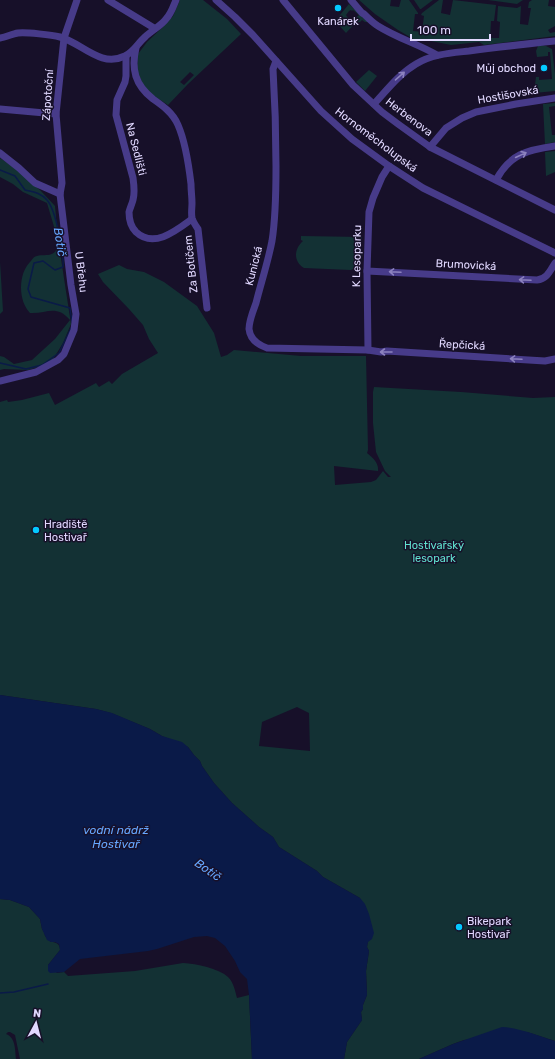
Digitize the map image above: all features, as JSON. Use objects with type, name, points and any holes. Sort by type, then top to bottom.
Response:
[{"type":"street","name":"Zápotoční","points":[[60,194],[62,183],[56,114],[64,38],[77,0]]},
{"type":"street","points":[[108,0],[154,28]]},
{"type":"street","points":[[0,38],[23,33],[54,36],[64,38],[100,57],[113,59],[126,56],[136,48],[142,39],[154,28],[167,19],[176,0]]},
{"type":"street","name":"Hornoměcholupská","points":[[216,0],[253,35],[313,103],[352,139],[389,166],[424,188],[555,253]]},
{"type":"street","name":"Herbenova","points":[[283,0],[350,81],[398,124],[430,147],[555,210]]},
{"type":"street","points":[[351,0],[363,14],[377,26],[399,38],[428,50],[436,56]]},
{"type":"street","points":[[374,104],[406,71],[416,64],[436,56],[508,45],[555,41]]},
{"type":"street","name":"Za Botičem","points":[[136,48],[134,56],[134,69],[138,83],[147,94],[174,117],[179,125],[185,148],[190,178],[192,219],[198,229],[207,308]]},
{"type":"street","name":"Na Sedlišti","points":[[126,56],[125,82],[117,100],[116,110],[133,178],[134,195],[129,212],[132,227],[139,234],[151,238],[164,237],[171,234],[192,219]]},
{"type":"street","name":"Kunická","points":[[276,61],[273,69],[276,138],[275,216],[272,242],[250,325],[251,336],[257,343],[267,348],[368,350]]},
{"type":"street","points":[[273,78],[282,68]]},
{"type":"street","name":"Hostišovská","points":[[430,147],[438,136],[449,126],[476,112],[555,98]]},
{"type":"street","points":[[0,109],[56,114]]},
{"type":"street","points":[[496,180],[504,167],[513,159],[532,151],[555,146]]},
{"type":"street","points":[[0,153],[35,183],[60,194]]},
{"type":"street","name":"K Lesoparku","points":[[368,350],[367,271],[370,207],[379,184],[389,166]]},
{"type":"street","name":"U Břehu","points":[[0,381],[36,372],[58,360],[64,354],[74,330],[76,314],[60,194]]},
{"type":"street","name":"Brumovická","points":[[367,271],[542,280],[546,277],[555,263]]},
{"type":"street","name":"Řepčická","points":[[368,350],[380,352],[387,351],[545,361],[555,359]]},
{"type":"green space","points":[[180,0],[203,0],[227,19],[241,34],[168,105],[151,94],[144,87],[137,71],[138,54],[147,42],[173,16]],"holes":[[[190,72],[194,75],[184,85],[180,82]]]},
{"type":"green space","points":[[359,0],[391,0],[390,6],[399,7],[401,0],[409,0],[418,13],[415,14],[413,31],[422,32],[424,16],[421,15],[422,13],[439,0],[443,0],[441,13],[450,15],[453,0],[496,5],[494,21],[491,21],[490,38],[499,38],[500,22],[497,21],[498,6],[517,8],[521,6],[520,24],[528,25],[531,8],[528,8],[529,2],[532,0],[549,0],[548,6],[555,7],[555,26],[548,30],[550,33],[555,32],[555,36],[484,45],[479,42],[451,45],[421,39],[415,40],[375,14]]},
{"type":"green space","points":[[414,0],[433,0],[420,9]]},
{"type":"green space","points":[[488,0],[523,0],[517,4]]},
{"type":"green space","points":[[349,4],[368,22],[362,20],[360,22],[356,22],[346,33],[335,21]],"holes":[[[353,10],[359,15],[350,23],[347,20],[348,18],[346,15],[349,11]]]},
{"type":"green space","points":[[541,45],[552,49],[555,74],[555,91],[534,93],[536,77],[539,77],[539,80],[552,79],[550,52],[548,52],[548,56],[537,57],[536,51],[538,46]]},
{"type":"green space","points":[[369,70],[377,76],[365,91],[356,82]]},
{"type":"green space","points":[[555,103],[555,106],[549,107],[552,135],[555,135],[555,142],[545,144],[543,104]]},
{"type":"green space","points":[[555,151],[555,172],[546,176],[545,152]]},
{"type":"green space","points":[[0,158],[12,166],[40,190],[55,206],[58,239],[71,324],[63,343],[52,361],[28,370],[0,370],[0,356],[14,364],[32,360],[55,339],[70,320],[65,315],[56,311],[30,313],[23,302],[21,288],[23,273],[26,267],[35,257],[55,252],[58,240],[47,203],[23,192],[13,184],[0,177]]},
{"type":"green space","points":[[301,236],[362,237],[362,241],[356,242],[361,249],[361,261],[359,265],[351,270],[304,268],[300,265],[296,258],[296,251],[303,241],[301,240]]},
{"type":"green space","points":[[0,262],[3,311],[0,314]]},
{"type":"green space","name":"Hostivařský lesopark","points":[[119,265],[127,269],[144,272],[164,282],[197,306],[214,333],[221,357],[234,350],[301,356],[366,356],[367,453],[377,463],[378,471],[334,466],[335,485],[371,482],[376,480],[383,471],[388,477],[391,477],[385,471],[376,452],[373,423],[374,387],[533,398],[555,397],[555,1041],[527,1032],[464,1040],[419,1059],[344,1059],[347,1042],[362,1020],[361,1012],[367,995],[366,971],[369,951],[367,947],[368,941],[360,898],[323,877],[317,871],[279,847],[273,837],[259,827],[232,803],[214,783],[200,761],[188,747],[111,713],[96,709],[0,695],[0,402],[7,400],[8,402],[22,400],[49,393],[55,405],[96,383],[99,387],[109,381],[112,384],[122,374],[158,353],[149,339],[143,325],[103,282],[98,274]],"holes":[[[297,707],[309,713],[310,751],[259,746],[262,722]]]},
{"type":"green space","points":[[0,899],[10,900],[29,907],[40,919],[45,936],[51,942],[56,943],[59,946],[60,950],[48,965],[57,973],[64,972],[68,976],[135,971],[183,963],[207,967],[224,974],[232,982],[237,998],[249,995],[252,1059],[20,1059],[15,1035],[8,1032],[6,1034],[12,1038],[16,1059],[0,1059]]},
{"type":"water","name":"vodní nádrž Hostivař","points":[[0,695],[96,709],[112,713],[150,729],[162,736],[182,742],[200,761],[214,783],[232,803],[259,827],[273,837],[279,847],[317,871],[323,877],[360,898],[365,904],[369,914],[374,933],[372,939],[368,942],[367,947],[369,951],[366,971],[367,995],[361,1012],[362,1020],[347,1042],[344,1059],[252,1059],[247,979],[240,972],[225,946],[215,938],[207,936],[194,937],[148,951],[80,959],[64,972],[50,973],[48,971],[48,965],[60,950],[59,944],[47,940],[42,929],[40,919],[29,907],[10,900],[0,899]]},
{"type":"water","points":[[502,1027],[522,1031],[555,1041],[555,1059],[419,1059],[453,1044]]},
{"type":"waterway","name":"Botič","points":[[0,170],[15,176],[25,190],[37,193],[47,200],[50,205],[59,232],[63,267],[55,270],[43,261],[34,263],[28,289],[31,297],[70,308],[72,322]]},
{"type":"waterway","name":"Botič","points":[[0,363],[26,369],[42,365],[59,353],[71,328]]},
{"type":"waterway","points":[[0,993],[14,992],[48,984]]},
{"type":"place","name":"Kanárek","points":[[338,8]]},
{"type":"place","name":"Můj obchod","points":[[544,68]]},
{"type":"place","name":"Hradiště Hostivař","points":[[36,530]]},
{"type":"place","name":"Bikepark Hostivař","points":[[459,927]]}]
